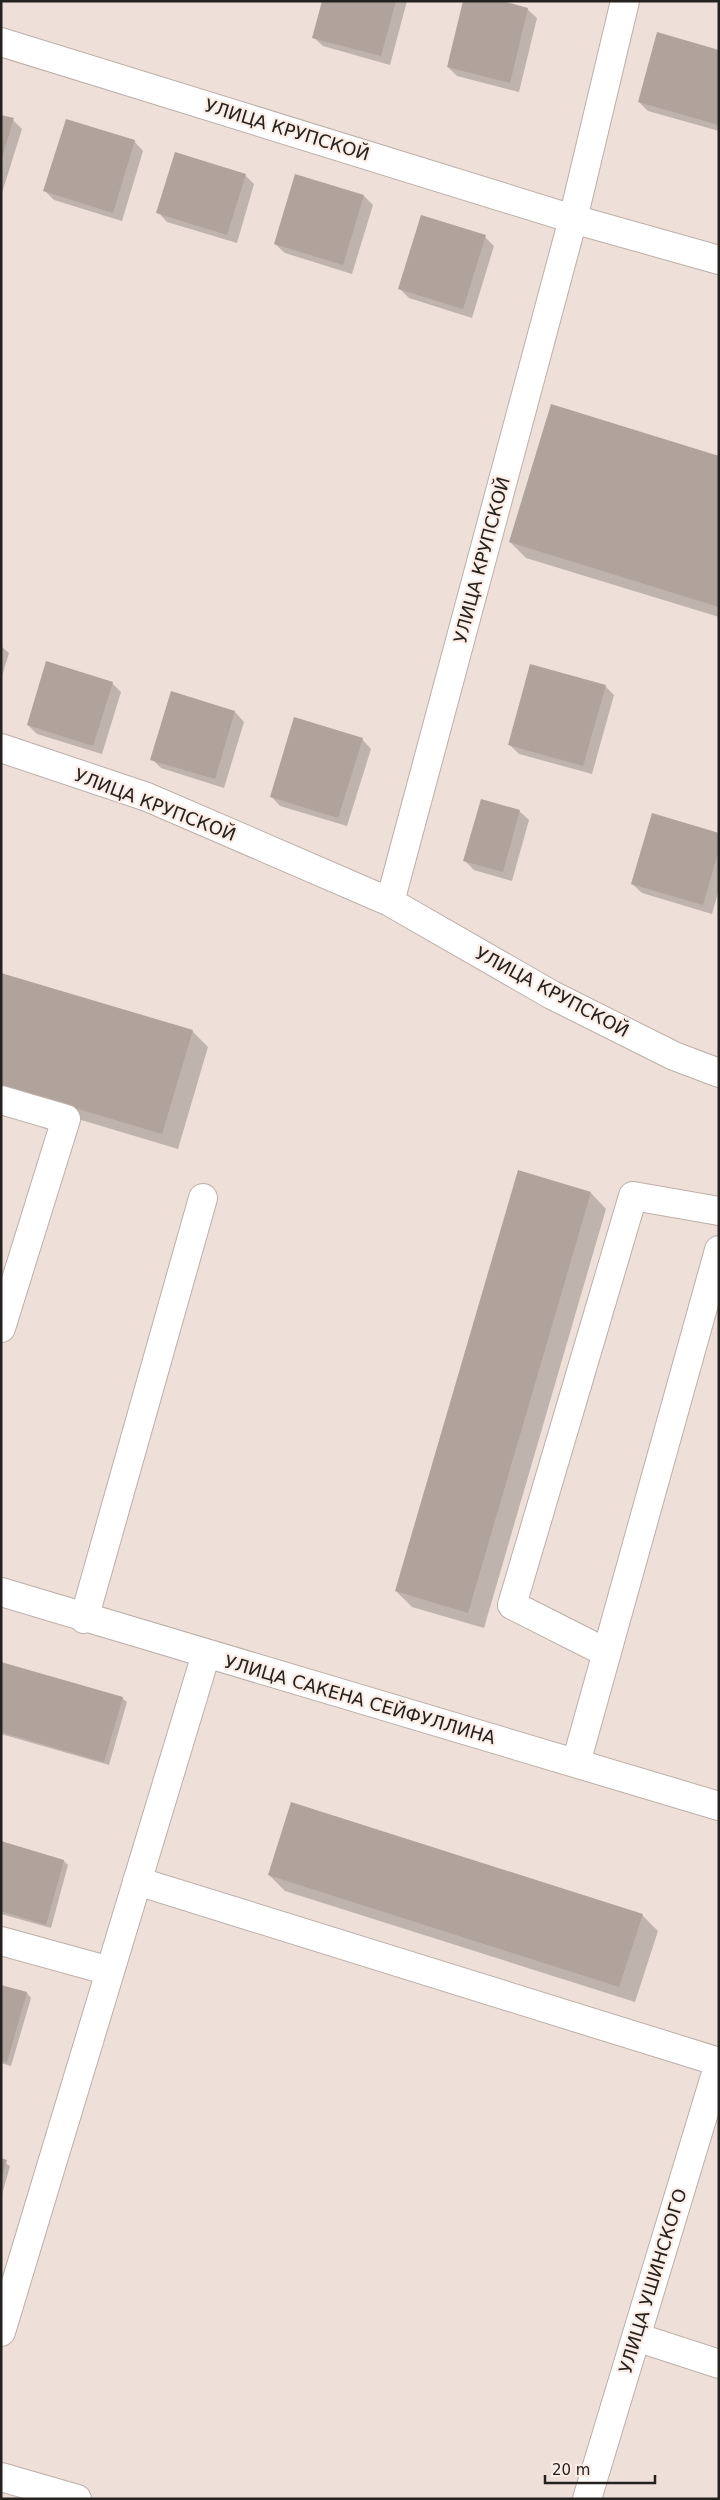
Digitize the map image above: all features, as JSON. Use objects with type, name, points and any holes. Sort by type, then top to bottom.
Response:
[{"type":"street","points":[[573,218],[625,1]]},
{"type":"street","name":"УЛИЦА КРУПСКОЙ","points":[[1,42],[573,218],[719,260]]},
{"type":"street","name":"УЛИЦА КРУПСКОЙ","points":[[390,902],[573,218]]},
{"type":"street","name":"УЛИЦА КРУПСКОЙ","points":[[1,748],[147,797],[390,902],[552,995],[674,1056],[719,1073]]},
{"type":"street","points":[[1,1100],[66,1119],[1,1328]]},
{"type":"street","points":[[606,1653],[512,1605],[633,1196],[719,1211]]},
{"type":"street","points":[[84,1618],[203,1198]]},
{"type":"street","points":[[576,1764],[719,1250]]},
{"type":"street","name":"УЛИЦА САКЕНА СЕЙФУЛЛИНА","points":[[1,1592],[719,1806]]},
{"type":"street","points":[[1,2332],[206,1654]]},
{"type":"street","points":[[137,1881],[719,2062]]},
{"type":"street","points":[[1,1941],[110,1971]]},
{"type":"street","name":"УЛИЦА УШИНСКОГО","points":[[587,2499],[719,2062]]},
{"type":"street","points":[[636,2337],[719,2364]]},
{"type":"street","points":[[1,2478],[77,2499]]},
{"type":"building","points":[[322,1],[396,1],[381,56],[312,38]]},
{"type":"building","points":[[463,1],[502,1],[528,8],[510,83],[447,67]]},
{"type":"building","points":[[657,32],[719,50],[719,125],[638,102]]},
{"type":"building","points":[[1,115],[14,118],[2,157],[1,157]]},
{"type":"building","points":[[66,119],[135,140],[113,213],[43,191]]},
{"type":"building","points":[[175,152],[246,174],[227,235],[156,213]]},
{"type":"building","points":[[295,174],[364,195],[343,265],[274,244]]},
{"type":"building","points":[[421,215],[486,235],[463,309],[398,289]]},
{"type":"building","points":[[551,404],[719,456],[719,607],[509,542]]},
{"type":"building","points":[[46,661],[113,682],[93,746],[27,725]]},
{"type":"building","points":[[530,664],[606,685],[583,766],[508,745]]},
{"type":"building","points":[[171,691],[235,711],[215,779],[150,760]]},
{"type":"building","points":[[294,717],[363,738],[338,818],[270,797]]},
{"type":"building","points":[[481,799],[520,810],[503,872],[463,861]]},
{"type":"building","points":[[652,813],[719,833],[719,849],[703,905],[631,884]]},
{"type":"building","points":[[1,973],[193,1030],[162,1134],[1,1086]]},
{"type":"building","points":[[518,1170],[591,1192],[468,1613],[395,1591]]},
{"type":"building","points":[[1,1662],[123,1697],[104,1762],[1,1732]]},
{"type":"building","points":[[291,1802],[643,1914],[619,1987],[268,1875]]},
{"type":"building","points":[[1,1841],[64,1860],[46,1925],[1,1911]]},
{"type":"building","points":[[1,1985],[27,1992],[7,2062],[1,2061]]},
{"type":"building","points":[[1,2158],[7,2160],[2,2177],[1,2177]]}]
